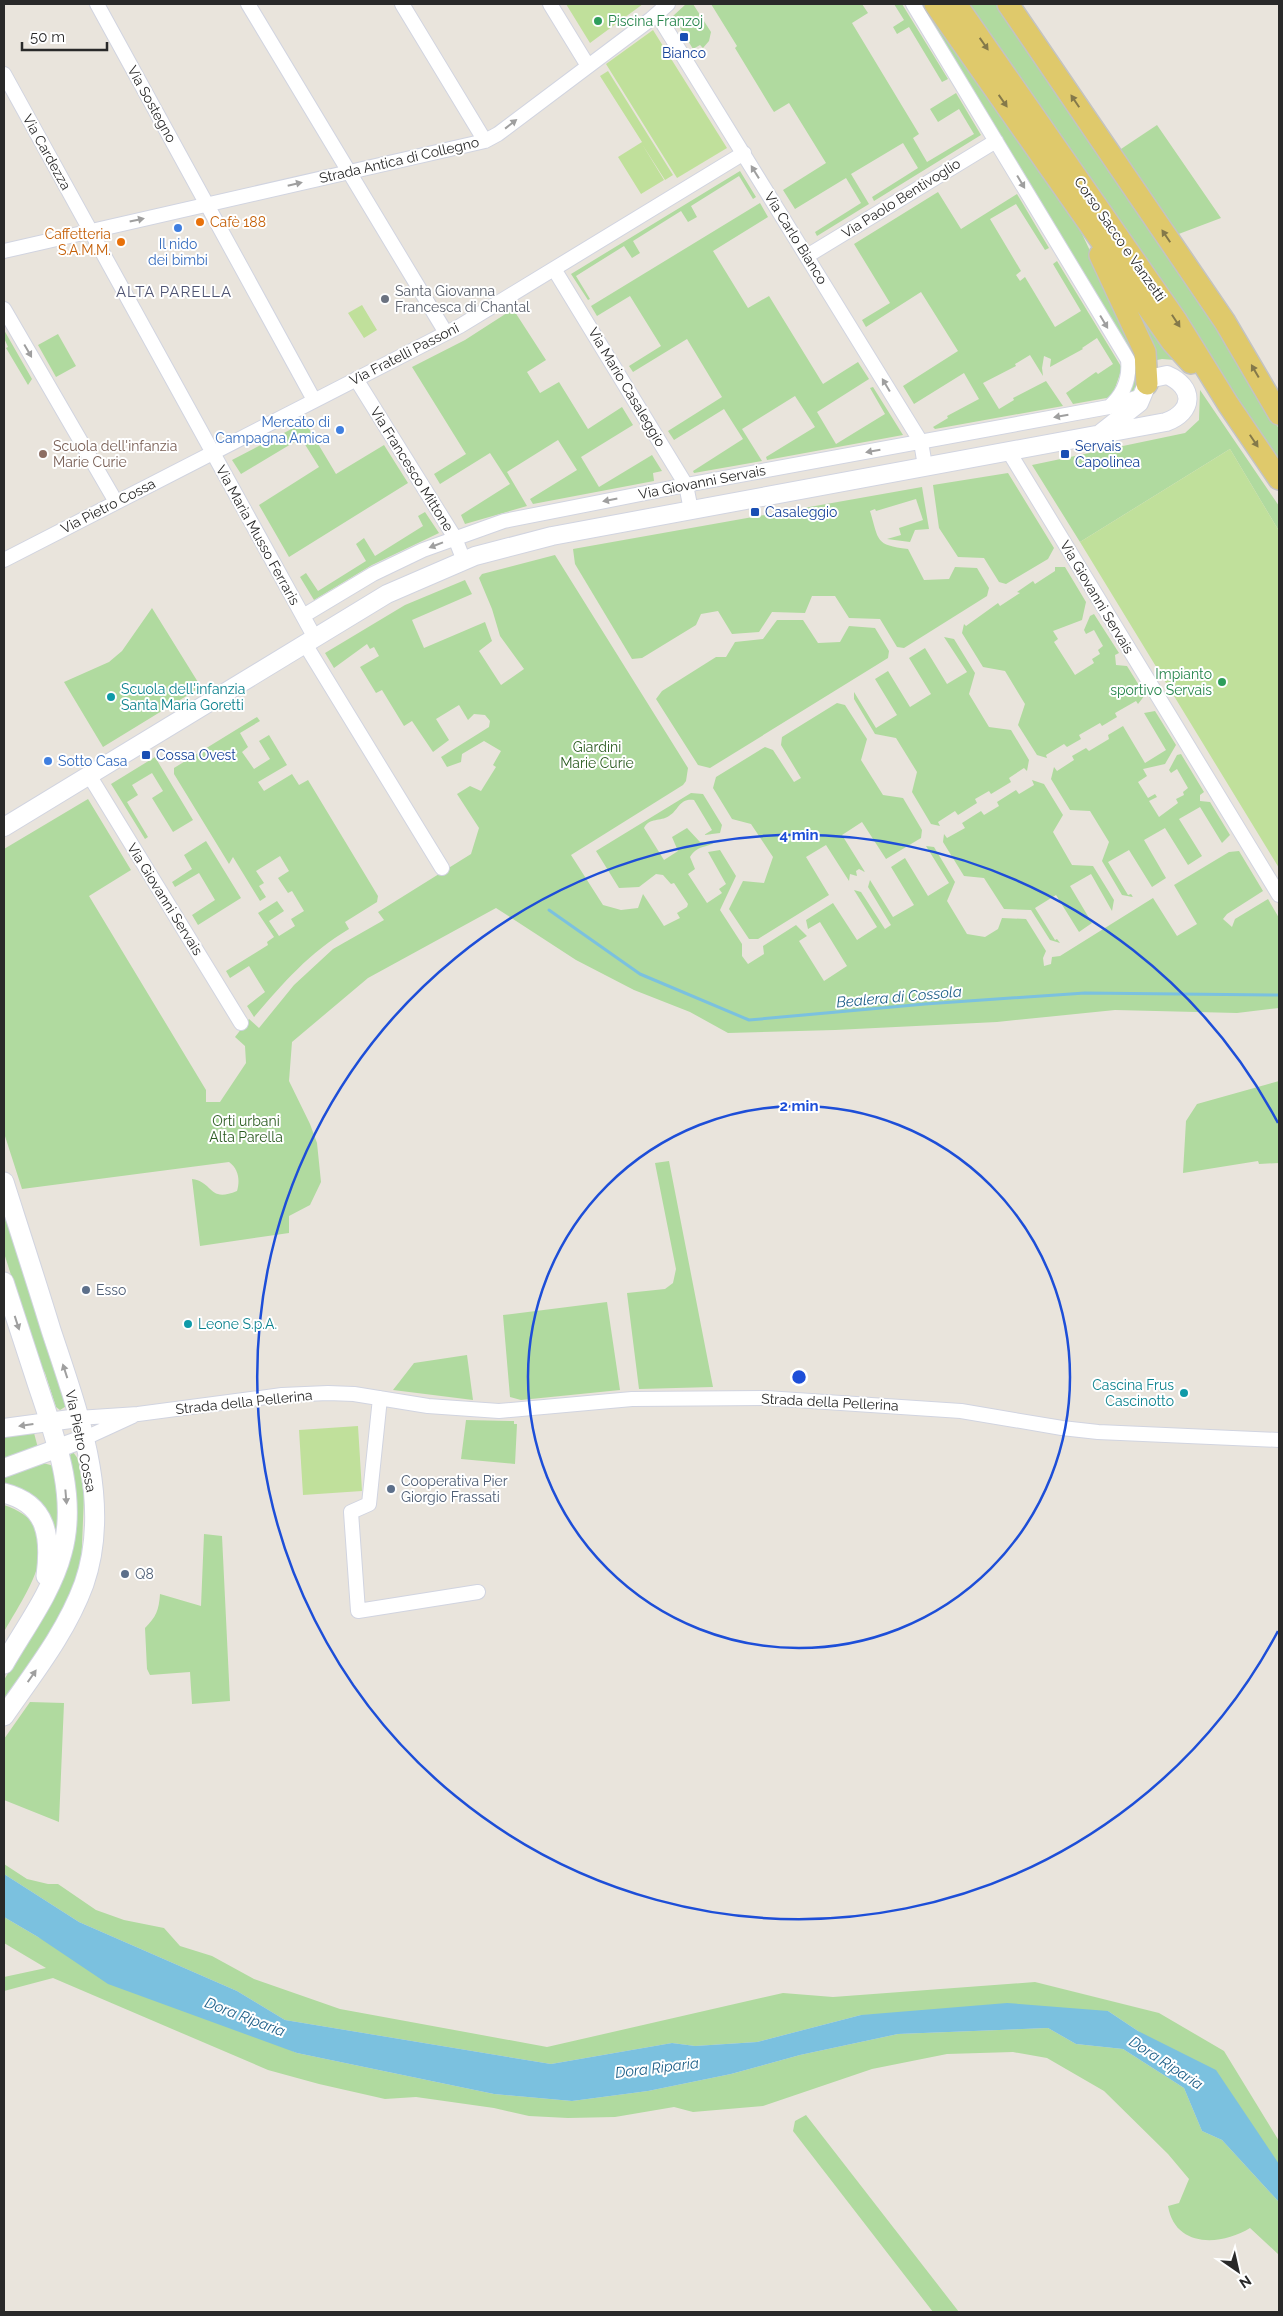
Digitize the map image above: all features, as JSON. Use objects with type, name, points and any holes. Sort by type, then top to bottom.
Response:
[{"type":"main road","points":[[935,4],[1172,342],[1228,404]]},
{"type":"main road","name":"Corso Sacco e Vanzetti","points":[[956,4],[1176,320],[1228,404],[1279,479]]},
{"type":"main road","points":[[1008,4],[1225,322],[1279,414]]},
{"type":"main road","points":[[1080,211],[1145,352],[1143,394]]},
{"type":"main road","name":"Via Pietro Cossa","points":[[4,1182],[84,1439],[93,1484],[95,1529],[84,1582],[73,1611],[59,1636],[4,1716]]},
{"type":"main road","name":"Via Pietro Cossa","points":[[4,1282],[58,1449],[65,1481],[67,1511],[66,1532],[60,1559],[43,1597],[4,1664]]},
{"type":"main road","points":[[4,1493],[13,1495],[29,1504],[46,1530],[50,1549],[43,1597]]},
{"type":"street","name":"Via Sostegno","points":[[97,4],[208,205]]},
{"type":"street","points":[[248,4],[446,333]]},
{"type":"street","points":[[402,4],[485,141]]},
{"type":"street","points":[[550,4],[588,66]]},
{"type":"street","name":"Strada Antica di Collegno","points":[[4,251],[485,141],[498,134],[658,14],[668,4]]},
{"type":"street","points":[[913,4],[1128,360],[1129,372],[1121,395],[1109,408]]},
{"type":"street","name":"Via Carlo Bianco","points":[[658,14],[921,442],[925,466]]},
{"type":"street","name":"Via Cardezza","points":[[4,74],[91,231]]},
{"type":"street","name":"Via Paolo Bentivoglio","points":[[807,256],[996,141]]},
{"type":"street","name":"Via Fratelli Passoni","points":[[213,453],[446,333],[744,153]]},
{"type":"street","points":[[208,205],[314,400]]},
{"type":"street","points":[[91,231],[213,453]]},
{"type":"street","name":"Via Mario Casaleggio","points":[[554,269],[686,485],[691,510]]},
{"type":"street","points":[[4,309],[116,502]]},
{"type":"street","name":"Via Giovanni Servais","points":[[4,827],[387,594],[464,561],[527,541],[1166,422],[1174,419],[1187,407],[1188,399],[1184,387],[1167,375],[1153,378],[1143,394],[1101,433]]},
{"type":"street","name":"Via Francesco Mittone","points":[[356,379],[455,538],[464,561]]},
{"type":"street","points":[[1143,394],[1149,417],[1166,422]]},
{"type":"street","name":"Via Giovanni Servais","points":[[303,616],[373,574],[455,538],[524,516],[1109,408],[1143,394]]},
{"type":"street","name":"Via Giovanni Servais","points":[[1009,452],[1279,895]]},
{"type":"street","name":"Via Pietro Cossa","points":[[4,560],[213,453]]},
{"type":"street","name":"Via Maria Musso Ferraris","points":[[213,453],[303,616]]},
{"type":"street","points":[[303,616],[310,641],[442,868]]},
{"type":"street","name":"Via Giovanni Servais","points":[[89,775],[241,1023]]},
{"type":"street","name":"Strada della Pellerina","points":[[78,1418],[138,1414],[282,1395],[354,1394],[428,1406],[499,1411],[608,1400],[766,1398],[962,1411],[1062,1428],[1098,1432],[1279,1440]]},
{"type":"street","points":[[380,1398],[369,1504],[351,1512],[358,1610],[478,1592]]},
{"type":"street","name":"Strada della Pellerina","points":[[84,1439],[138,1414]]},
{"type":"street","points":[[4,1428],[78,1418]]},
{"type":"street","points":[[4,1468],[84,1439]]},
{"type":"green space","name":"Piscina Franzoj","points":[[566,4],[643,4],[590,43]]},
{"type":"green space","points":[[686,4],[693,4],[711,32],[709,41],[703,48],[700,45],[693,49],[673,16]]},
{"type":"green space","points":[[711,4],[862,4],[868,13],[852,23],[919,134],[913,138],[927,162],[974,134],[959,109],[938,122],[930,109],[956,93],[981,135],[874,201],[872,197],[918,168],[903,143],[851,174],[869,204],[817,236],[815,232],[861,203],[846,178],[795,209],[783,190],[826,163],[789,103],[774,112]]},
{"type":"green space","points":[[894,4],[902,4],[948,79],[942,82],[909,27],[897,34],[893,27],[904,20]]},
{"type":"green space","points":[[921,4],[928,4],[1073,215],[1142,360],[1135,395],[1130,392],[1136,364]]},
{"type":"green space","points":[[966,4],[997,4],[1251,378],[1279,429],[1279,464]]},
{"type":"green space","points":[[653,30],[727,148],[677,178],[606,64]]},
{"type":"green space","points":[[608,71],[673,175],[665,180],[642,144],[664,180],[641,194],[618,157],[642,142],[600,76]]},
{"type":"green space","points":[[1157,125],[1221,218],[1176,235],[1116,148],[1121,149]]},
{"type":"green space","points":[[740,171],[756,197],[753,199],[739,176],[691,206],[697,217],[688,222],[681,211],[633,241],[640,253],[632,258],[624,246],[576,276],[590,299],[588,300],[571,274]]},
{"type":"green space","points":[[938,192],[961,229],[1017,194],[1049,248],[1045,250],[1016,204],[990,219],[1021,271],[1016,275],[1020,281],[1025,277],[1055,327],[1081,311],[1053,264],[1057,261],[1122,368],[1112,397],[1073,404],[1066,393],[1096,372],[1098,374],[1113,364],[1097,338],[1083,349],[1050,367],[1051,359],[1044,356],[1043,376],[1030,355],[1015,364],[1016,366],[983,383],[999,409],[1014,400],[1013,398],[1046,381],[1063,406],[935,429],[933,427],[948,418],[947,416],[979,399],[964,373],[914,404],[903,386],[958,351],[921,292],[866,327],[862,320],[890,303],[854,244]]},
{"type":"green space","points":[[760,203],[768,217],[713,251],[748,308],[769,296],[823,384],[858,362],[869,379],[817,412],[836,444],[885,414],[870,388],[873,387],[903,435],[767,460],[766,457],[815,427],[795,396],[742,429],[762,461],[694,473],[693,471],[743,439],[724,409],[674,440],[668,431],[722,397],[687,339],[633,372],[629,366],[661,346],[630,296],[597,316],[591,306]]},
{"type":"green space","points":[[1109,262],[1175,360],[1162,359],[1152,361]]},
{"type":"green space","points":[[362,305],[377,330],[364,338],[348,313]]},
{"type":"green space","points":[[513,309],[546,360],[527,372],[540,393],[559,382],[588,429],[622,407],[633,425],[581,457],[599,487],[652,455],[662,471],[653,473],[654,481],[533,504],[530,499],[577,470],[558,440],[507,472],[527,506],[465,524],[461,515],[510,484],[490,453],[440,484],[434,474],[466,454],[412,367],[465,340]]},
{"type":"green space","points":[[4,330],[32,379],[28,385],[6,348],[8,347],[4,338]]},
{"type":"green space","points":[[58,334],[76,366],[56,377],[38,345]]},
{"type":"green space","points":[[1200,390],[1279,506],[1279,531],[1230,449],[1080,542],[1032,465],[1185,433],[1199,420]]},
{"type":"green space","points":[[305,422],[336,474],[384,445],[408,483],[289,557],[259,505],[319,467],[301,438],[241,474],[232,460]]},
{"type":"green space","name":"Impianto sportivo Servais","points":[[1230,449],[1279,531],[1279,868],[1080,542]]},
{"type":"green space","points":[[1008,473],[1054,548],[1048,559],[1006,584],[999,582],[984,558],[958,557],[939,528],[933,485]]},
{"type":"green space","points":[[922,487],[929,529],[915,530],[910,542],[887,539],[901,535],[899,528],[923,520],[916,499],[876,511],[875,509],[870,511],[880,540],[889,546],[908,549],[924,580],[949,579],[955,567],[977,568],[989,588],[987,596],[904,648],[897,647],[880,619],[849,618],[835,596],[812,596],[805,613],[772,612],[759,632],[732,634],[718,611],[701,614],[696,625],[642,658],[632,659],[575,564],[573,549]]},
{"type":"green space","points":[[425,512],[439,533],[372,565],[314,600],[300,577],[306,573],[318,591],[366,561],[356,544],[364,538],[375,556],[423,526],[418,516]]},
{"type":"green space","points":[[555,555],[688,768],[686,781],[683,785],[571,855],[603,905],[621,910],[638,908],[643,894],[664,926],[680,918],[677,913],[687,907],[688,904],[674,883],[671,884],[663,875],[656,874],[639,887],[619,888],[596,851],[691,793],[703,794],[722,825],[720,833],[704,835],[712,830],[694,800],[685,801],[666,818],[649,822],[644,828],[664,860],[678,851],[672,837],[687,828],[700,842],[715,842],[693,853],[690,857],[695,869],[688,874],[707,903],[722,893],[719,889],[726,884],[708,852],[720,850],[736,876],[720,910],[742,944],[742,956],[748,964],[764,954],[763,946],[796,925],[807,936],[799,941],[824,981],[847,966],[820,922],[808,929],[806,920],[833,903],[857,940],[877,927],[854,890],[861,892],[885,929],[891,925],[868,887],[870,880],[893,917],[914,905],[891,867],[905,858],[928,896],[949,883],[926,846],[934,847],[955,882],[947,901],[967,934],[985,937],[998,929],[1002,918],[1026,919],[1046,951],[1043,958],[1044,966],[1051,964],[1052,957],[1060,956],[1153,898],[1177,936],[1197,924],[1174,885],[1229,852],[1239,851],[1263,891],[1227,914],[1223,919],[1232,927],[1235,919],[1268,899],[1279,918],[1279,1008],[1237,1013],[1115,1010],[997,1022],[728,1033],[690,1012],[634,990],[576,960],[496,908],[368,978],[292,1042],[289,1081],[317,1143],[321,1182],[310,1205],[289,1216],[289,1233],[200,1246],[192,1179],[199,1181],[221,1195],[237,1191],[238,1175],[235,1168],[229,1162],[22,1189],[4,1133],[4,849],[88,799],[131,870],[89,896],[206,1090],[206,1102],[220,1102],[246,1063],[245,1046],[235,1037],[249,1019],[259,1028],[294,985],[333,949],[384,920],[378,912],[471,854],[479,828],[457,794],[470,786],[481,791],[496,767],[493,765],[501,751],[484,741],[462,754],[461,762],[447,767],[441,757],[489,727],[490,721],[485,715],[474,714],[468,720],[459,705],[436,719],[449,740],[433,752],[412,721],[404,726],[382,690],[376,693],[360,667],[379,656],[374,647],[370,649],[367,644],[334,668],[325,653],[405,605],[465,580],[472,594],[412,620],[424,648],[485,622],[492,641],[479,651],[501,685],[524,669],[500,636],[492,609],[479,578],[482,574]]},
{"type":"green space","points":[[1055,567],[1065,567],[1086,602],[1082,620],[1053,631],[1058,639],[1054,642],[1075,675],[1094,663],[1092,659],[1100,654],[1098,650],[1103,646],[1094,630],[1086,634],[1084,630],[1090,616],[1094,614],[1119,653],[1115,655],[1116,665],[1127,666],[1145,695],[1138,704],[1136,701],[1115,713],[1117,717],[1102,726],[1100,723],[1079,735],[1081,739],[1067,747],[1064,744],[1046,755],[1047,758],[1037,755],[1018,725],[1025,704],[1005,671],[983,667],[962,633],[964,624],[966,626],[998,603],[1000,606],[1020,593],[1017,592],[1033,581],[1035,584],[1055,571]]},
{"type":"green space","points":[[152,608],[201,687],[103,747],[64,682],[109,662],[122,651]]},
{"type":"green space","points":[[777,620],[803,620],[818,643],[840,642],[849,626],[875,628],[889,651],[888,658],[710,768],[698,765],[656,699],[662,691],[716,657],[726,657],[735,642],[763,639]]},
{"type":"green space","points":[[944,637],[954,639],[975,673],[969,694],[989,727],[1011,730],[1029,760],[1027,771],[1024,768],[1009,778],[1011,782],[991,794],[989,791],[975,799],[977,803],[958,815],[955,811],[938,822],[940,826],[931,824],[912,792],[917,772],[896,738],[875,734],[854,699],[854,692],[876,728],[897,715],[875,679],[888,671],[910,707],[931,694],[909,658],[925,648],[947,684],[967,672]]},
{"type":"green space","points":[[837,703],[845,705],[867,739],[861,760],[883,795],[903,798],[922,830],[921,838],[886,859],[862,822],[842,835],[865,872],[859,869],[856,871],[857,876],[850,874],[849,881],[826,845],[806,857],[829,895],[758,939],[749,939],[729,909],[743,881],[764,883],[773,857],[751,824],[732,819],[713,788],[716,777],[765,747],[773,750],[794,782],[801,778],[781,745],[782,737]]},
{"type":"green space","points":[[1155,711],[1176,745],[1165,764],[1143,769],[1147,776],[1138,782],[1148,798],[1155,794],[1157,797],[1149,801],[1159,817],[1178,803],[1176,799],[1184,795],[1183,792],[1188,788],[1177,769],[1171,773],[1169,770],[1177,755],[1181,754],[1204,792],[1200,795],[1200,801],[1210,802],[1230,835],[1222,843],[1200,807],[1179,819],[1202,856],[1188,865],[1165,828],[1144,840],[1166,878],[1152,887],[1129,850],[1108,862],[1128,895],[1131,894],[1133,897],[1122,895],[1102,861],[1109,842],[1090,811],[1070,810],[1051,779],[1054,767],[1057,771],[1074,760],[1072,756],[1086,748],[1089,751],[1109,739],[1108,735],[1123,726],[1145,763],[1166,750],[1144,713]]},
{"type":"green space","points":[[257,717],[260,721],[240,733],[248,747],[242,752],[254,769],[270,759],[259,741],[269,735],[287,765],[258,782],[264,791],[292,774],[299,785],[308,780],[378,896],[377,902],[345,922],[349,929],[309,958],[254,1017],[247,1006],[265,992],[249,966],[230,978],[226,971],[268,945],[267,942],[274,937],[258,913],[277,901],[284,911],[269,921],[279,936],[295,926],[291,919],[304,911],[292,891],[288,893],[278,878],[289,871],[280,856],[256,871],[264,883],[259,886],[266,897],[260,901],[233,857],[229,864],[174,774],[174,768]]},
{"type":"green space","points":[[155,757],[193,820],[173,832],[152,798],[163,791],[152,773],[132,785],[138,795],[127,802],[148,837],[145,839],[111,784]]},
{"type":"green space","points":[[1032,780],[1044,784],[1063,815],[1053,832],[1072,865],[1093,866],[1114,900],[1112,911],[1091,874],[1070,886],[1092,923],[1079,932],[1056,895],[1035,908],[1055,940],[1057,939],[1060,943],[1050,940],[1031,910],[1004,909],[984,878],[964,876],[943,842],[944,834],[947,838],[965,828],[962,823],[981,811],[984,815],[999,806],[997,802],[1016,790],[1019,794],[1034,785]]},
{"type":"green space","points":[[206,841],[241,898],[198,925],[192,915],[215,900],[199,873],[175,887],[172,882],[192,869],[184,855]]},
{"type":"green space","points":[[1279,1081],[1279,1163],[1259,1164],[1258,1161],[1183,1173],[1186,1121],[1197,1104]]},
{"type":"green space","points":[[669,1161],[713,1387],[639,1389],[627,1293],[665,1289],[673,1283],[676,1269],[655,1163]]},
{"type":"green space","points":[[4,1209],[68,1405],[60,1410],[56,1407],[45,1373],[39,1363],[4,1253]]},
{"type":"green space","points":[[607,1302],[620,1390],[521,1400],[510,1397],[503,1315]]},
{"type":"green space","points":[[467,1355],[473,1400],[393,1390],[414,1363]]},
{"type":"green space","points":[[466,1420],[514,1421],[514,1424],[517,1424],[515,1464],[461,1459]]},
{"type":"green space","points":[[358,1426],[362,1491],[303,1495],[299,1430]]},
{"type":"green space","points":[[34,1433],[38,1448],[4,1460],[4,1437]]},
{"type":"green space","points":[[73,1452],[78,1459],[84,1496],[81,1569],[54,1629],[4,1702],[4,1680],[58,1589],[70,1561],[73,1542],[69,1456]]},
{"type":"green space","points":[[43,1463],[54,1466],[58,1516],[55,1547],[4,1487],[4,1477]]},
{"type":"green space","points":[[4,1505],[25,1516],[37,1529],[41,1545],[39,1562],[33,1580],[4,1632]]},
{"type":"green space","points":[[204,1534],[222,1536],[230,1701],[192,1704],[190,1672],[150,1675],[147,1669],[145,1628],[156,1613],[160,1594],[201,1606]]},
{"type":"green space","points":[[30,1702],[64,1703],[59,1822],[4,1800],[4,1739]]},
{"type":"green space","points":[[4,1864],[27,1879],[48,1884],[58,1884],[96,1910],[124,1920],[164,1928],[180,1946],[212,1956],[254,1979],[340,2009],[547,2047],[783,1993],[833,1997],[1035,1982],[1159,2013],[1224,2051],[1279,2141],[1279,2164],[1138,2031],[1108,2011],[861,2015],[757,2042],[695,2046],[672,2043],[551,2064],[285,2020],[237,1991],[79,1922],[4,1874]]},
{"type":"green space","points":[[4,1917],[38,1937],[297,2053],[494,2094],[572,2101],[648,2091],[731,2074],[800,2055],[898,2034],[1048,2028],[1076,2044],[1123,2049],[1184,2088],[1202,2131],[1222,2140],[1279,2202],[1279,2255],[1250,2228],[1226,2238],[1213,2240],[1201,2240],[1189,2236],[1180,2230],[1172,2220],[1168,2206],[1179,2203],[1189,2179],[1168,2154],[1104,2091],[1047,2058],[1013,2052],[947,2054],[872,2069],[763,2106],[693,2112],[674,2107],[615,2117],[568,2118],[529,2116],[494,2108],[416,2097],[385,2099],[268,2070],[53,1978],[4,1991],[4,1977],[46,1968],[4,1943]]},
{"type":"green space","points":[[806,2115],[959,2312],[933,2312],[793,2131],[795,2121]]},
{"type":"water","name":"Dora Riparia","points":[[4,1874],[79,1922],[237,1991],[285,2020],[551,2064],[672,2043],[695,2046],[757,2042],[861,2015],[1007,2003],[1108,2011],[1138,2031],[1216,2070],[1279,2164],[1279,2202],[1222,2140],[1202,2131],[1184,2088],[1123,2049],[1076,2044],[1048,2028],[898,2034],[800,2055],[731,2074],[648,2091],[572,2101],[494,2094],[297,2053],[108,1984],[38,1937],[4,1917]]},
{"type":"waterway","name":"Bealera di Cossola","points":[[549,910],[640,974],[749,1020],[925,1004],[1085,993],[1279,995]]},
{"type":"place","name":"Piscina Franzoj","points":[[598,21]]},
{"type":"place","name":"Bianco","points":[[684,37]]},
{"type":"place","name":"Cafè 188","points":[[200,222]]},
{"type":"place","name":"Il nido dei bimbi","points":[[178,228]]},
{"type":"place","name":"Caffetteria S.A.M.M.","points":[[121,242]]},
{"type":"place","name":"Santa Giovanna Francesca di Chantal","points":[[385,299]]},
{"type":"place","name":"Mercato di Campagna Amica","points":[[340,430]]},
{"type":"place","name":"Scuola dell'infanzia Marie Curie","points":[[43,454]]},
{"type":"place","name":"Servais Capolinea","points":[[1065,454]]},
{"type":"place","name":"Casaleggio","points":[[755,512]]},
{"type":"place","name":"Impianto sportivo Servais","points":[[1222,682]]},
{"type":"place","name":"Scuola dell'infanzia Santa Maria Goretti","points":[[111,697]]},
{"type":"place","name":"Cossa Ovest","points":[[146,755]]},
{"type":"place","name":"Sotto Casa","points":[[48,761]]},
{"type":"place","name":"Esso","points":[[86,1290]]},
{"type":"place","name":"Leone S.p.A.","points":[[188,1324]]},
{"type":"place","name":"Cascina Frus Cascinotto","points":[[1184,1393]]},
{"type":"place","name":"Cooperativa Pier Giorgio Frassati","points":[[391,1489]]},
{"type":"place","name":"Q8","points":[[125,1574]]},
{"type":"district","name":"ALTA PARELLA","points":[[174,292]]},
{"type":"park label","name":"Giardini Marie Curie","points":[[597,756]]},
{"type":"park label","name":"Orti urbani Alta Parella","points":[[246,1130]]}]
